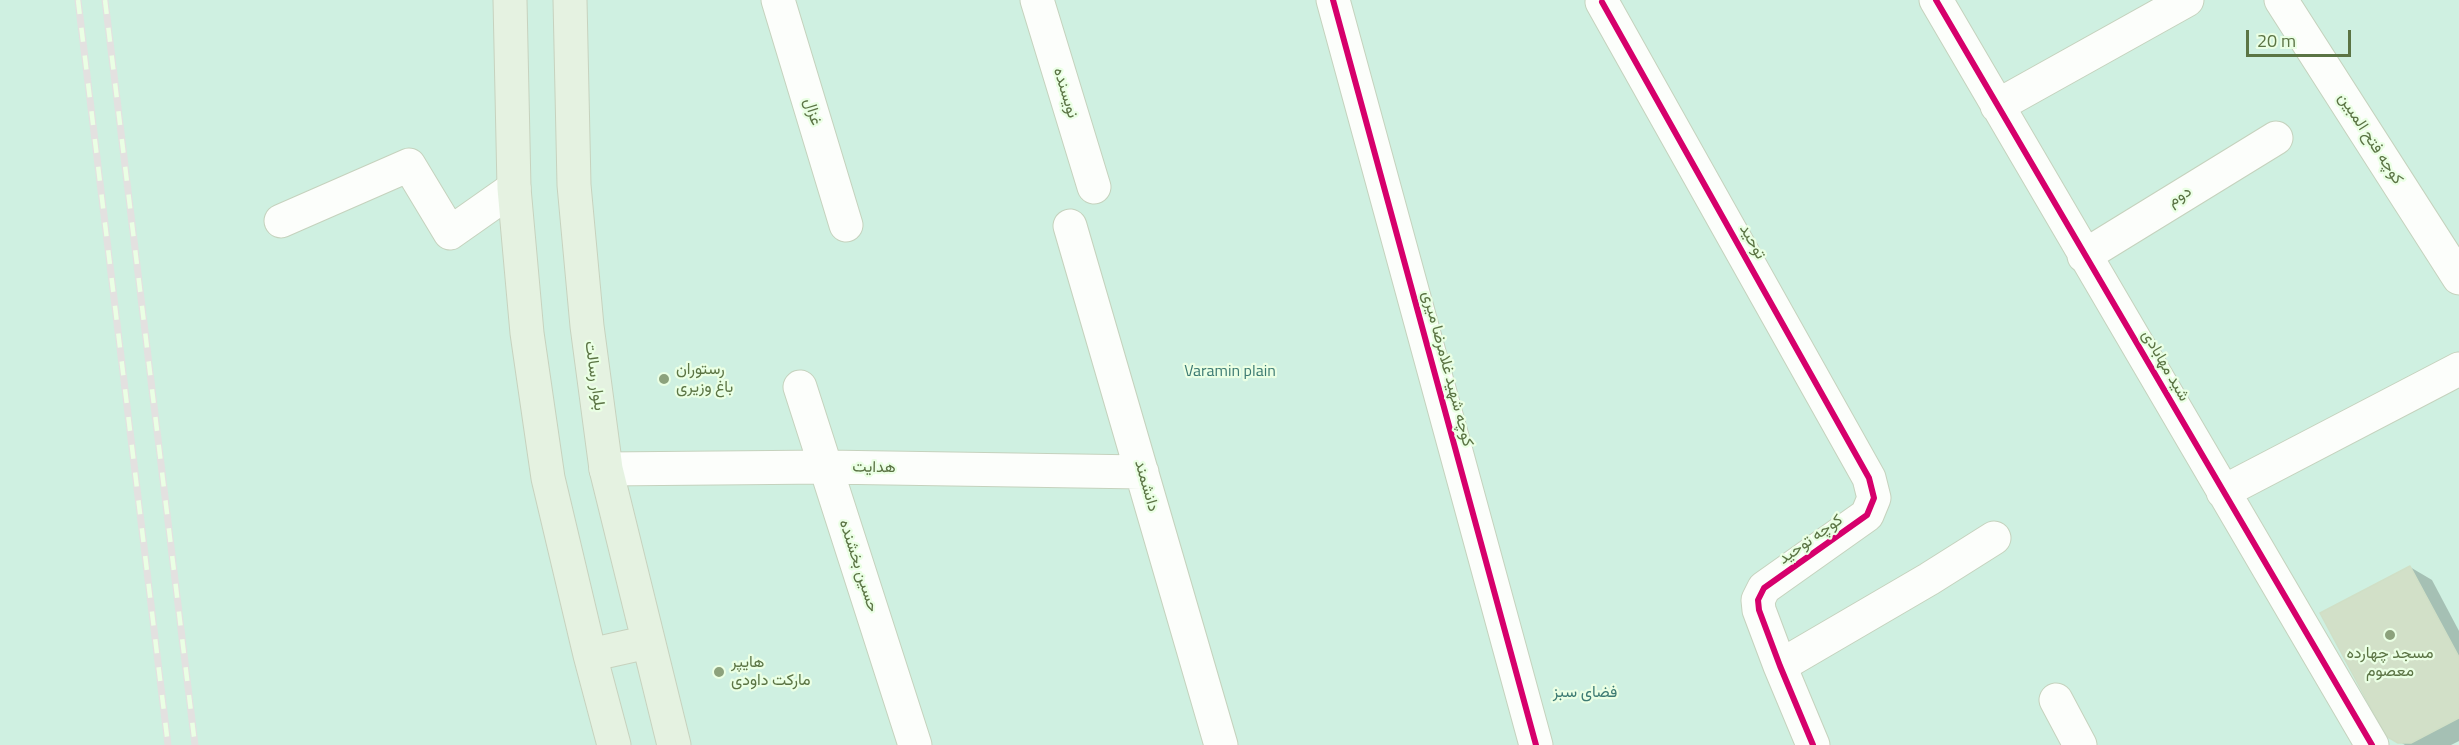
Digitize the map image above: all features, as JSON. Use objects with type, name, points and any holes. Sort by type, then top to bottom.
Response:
[{"type":"main road","points":[[510,0],[514,188],[527,333],[548,478],[614,745]]},
{"type":"main road","name":"بلوار رسالت","points":[[576,3],[574,185],[587,326],[606,469],[674,745]]},
{"type":"main road","points":[[590,655],[648,642]]},
{"type":"street","name":"غزال","points":[[778,0],[846,225]]},
{"type":"street","name":"نویسنده","points":[[1037,0],[1094,187]]},
{"type":"street","name":"کوچه شهید غلامرضا میری","points":[[1333,0],[1536,745]]},
{"type":"street","name":"شید مهابادی","points":[[1936,0],[2372,745]]},
{"type":"street","points":[[1997,106],[2187,0]]},
{"type":"street","name":"کوچه فتح المبین","points":[[2281,0],[2459,278]]},
{"type":"street","name":"توحید","points":[[1602,2],[1869,478],[1874,498]]},
{"type":"street","name":"دوم","points":[[2084,256],[2276,138]]},
{"type":"street","points":[[281,221],[409,165],[450,233],[514,188]]},
{"type":"street","name":"دانشمند","points":[[1070,226],[1221,745]]},
{"type":"street","points":[[2223,492],[2457,375]]},
{"type":"street","name":"حسین بخشنده","points":[[800,387],[915,745]]},
{"type":"street","name":"هدایت","points":[[606,469],[826,467],[1142,472]]},
{"type":"street","name":"کوچه توحید","points":[[1780,666],[1759,610],[1758,600],[1764,588],[1867,515],[1874,498]]},
{"type":"street","points":[[1813,745],[1780,666],[1929,579],[1994,538]]},
{"type":"street","points":[[2056,700],[2080,745]]},
{"type":"green space","name":"Varamin plain","points":[[0,0],[2459,0],[2459,745],[0,745]]},
{"type":"building","name":"مسجد چهارده معصوم","points":[[2410,566],[2459,657],[2459,718],[2411,743],[2398,743],[2386,736],[2320,613]]},
{"type":"railway","points":[[78,0],[168,745]]},
{"type":"railway","points":[[105,0],[195,745]]},
{"type":"cycle path","points":[[1333,0],[1536,745]]},
{"type":"cycle path","points":[[1936,0],[2372,745]]},
{"type":"cycle path","points":[[1602,2],[1869,478],[1874,498],[1867,515],[1764,588],[1758,600],[1759,610],[1780,666],[1813,745]]},
{"type":"place","name":"رستوران باغ وزیری","points":[[664,379]]},
{"type":"place","name":"مسجد چهارده معصوم","points":[[2390,635]]},
{"type":"place","name":"هایپر مارکت داودی","points":[[719,672]]},
{"type":"park label","name":"فضای سبز","points":[[1585,693]]}]
